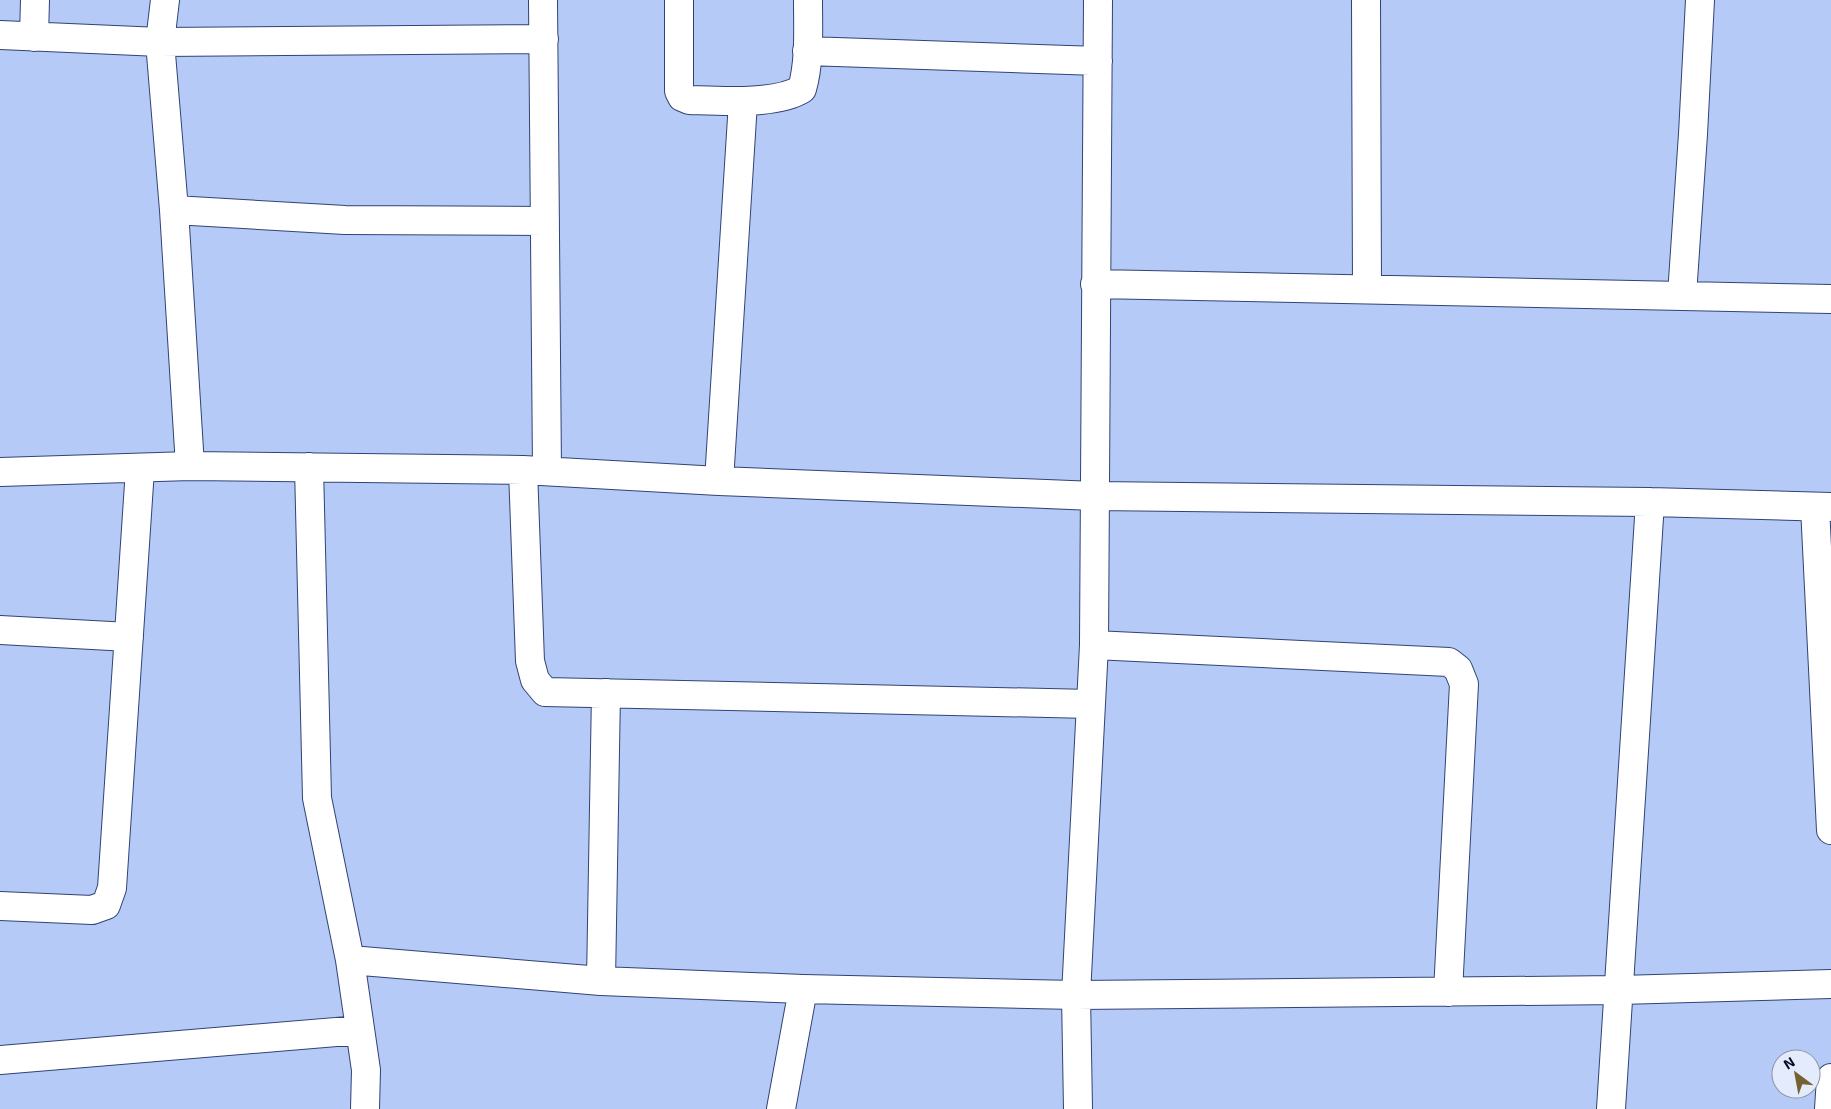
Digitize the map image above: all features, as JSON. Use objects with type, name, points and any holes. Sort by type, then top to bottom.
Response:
[{"type":"street","points":[[34,37],[35,0]]},
{"type":"street","points":[[165,0],[160,42],[174,210],[190,466]]},
{"type":"street","points":[[543,0],[545,220],[530,661],[535,680],[545,692],[1091,704]]},
{"type":"street","points":[[679,0],[678,91],[689,100],[743,102],[793,94],[802,89],[805,78],[807,51],[808,0]]},
{"type":"street","points":[[1078,1109],[1076,996],[1094,645],[1098,0]]},
{"type":"street","points":[[1366,0],[1367,289]]},
{"type":"street","points":[[1682,296],[1700,0]]},
{"type":"street","points":[[0,35],[160,42],[544,39]]},
{"type":"street","points":[[807,51],[1098,61]]},
{"type":"street","points":[[719,481],[743,102]]},
{"type":"street","points":[[174,210],[345,220],[545,220]]},
{"type":"street","points":[[1095,284],[1831,299]]},
{"type":"street","points":[[0,472],[190,466],[535,470],[719,481],[1096,496],[1650,502],[1823,507],[1831,830]]},
{"type":"street","points":[[309,467],[318,798],[350,960],[366,1070],[365,1109]]},
{"type":"street","points":[[0,906],[92,910],[106,905],[112,888],[140,469]]},
{"type":"street","points":[[1611,1109],[1650,502]]},
{"type":"street","points":[[0,630],[129,637]]},
{"type":"street","points":[[1094,645],[1449,662],[1458,669],[1464,684],[1448,992]]},
{"type":"street","points":[[601,981],[606,693]]},
{"type":"street","points":[[350,960],[601,981],[803,989],[1076,996],[1620,990],[1831,984]]},
{"type":"street","points":[[781,1109],[803,989]]},
{"type":"street","points":[[0,1060],[360,1030]]},
{"type":"street","points":[[1829,1109],[1831,1078]]}]
